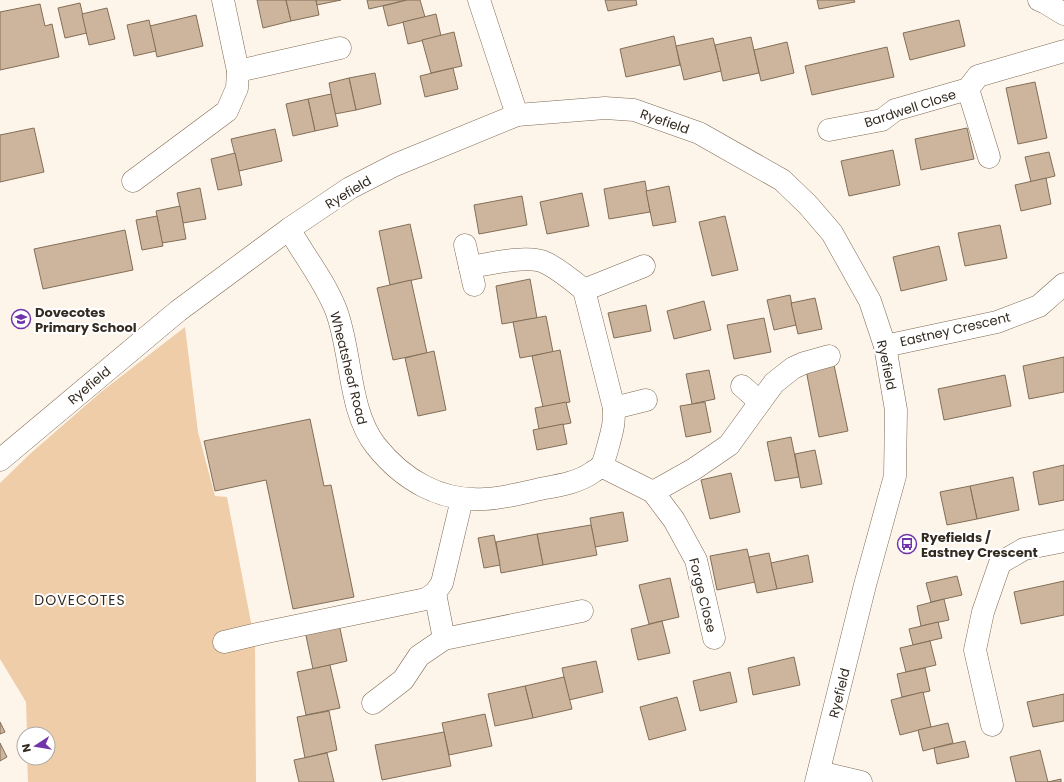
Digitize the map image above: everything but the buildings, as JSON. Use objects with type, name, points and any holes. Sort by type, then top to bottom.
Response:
[{"type":"street","points":[[133,181],[227,111],[237,88],[238,71],[222,0]]},
{"type":"street","points":[[479,0],[518,115]]},
{"type":"street","points":[[1039,0],[1064,14]]},
{"type":"street","points":[[238,71],[340,48]]},
{"type":"street","name":"Bardwell Close","points":[[829,130],[882,120],[895,110],[968,89],[978,76],[1064,51]]},
{"type":"street","name":"Bardwell Close","points":[[968,89],[989,158]]},
{"type":"street","name":"Ryefield","points":[[0,460],[178,311],[289,230],[350,188],[395,165],[518,115],[605,108],[634,110],[699,133],[782,180],[808,205],[832,233],[870,301],[885,346],[896,410],[895,476],[865,584],[818,777]]},
{"type":"street","name":"Wheatsheaf Road","points":[[289,230],[322,279],[336,311],[343,337],[357,406],[366,430],[375,445],[393,465],[414,482],[434,492],[462,499],[486,499],[568,484],[586,477],[601,466]]},
{"type":"street","points":[[465,245],[472,276],[524,259],[545,262],[564,274],[584,290],[614,408],[614,426],[601,466]]},
{"type":"street","points":[[584,290],[644,266]]},
{"type":"street","name":"Eastney Crescent","points":[[885,346],[997,322],[1039,306],[1064,284]]},
{"type":"street","points":[[653,492],[694,469],[729,445],[774,383],[793,368],[804,363],[829,356]]},
{"type":"street","points":[[742,386],[760,402]]},
{"type":"street","points":[[614,408],[646,400]]},
{"type":"street","name":"Forge Close","points":[[601,466],[653,492],[674,520],[696,560],[714,638]]},
{"type":"street","points":[[224,642],[426,599],[435,593],[442,583],[462,499]]},
{"type":"street","points":[[992,725],[975,650],[983,612],[1000,563],[1024,549],[1064,541]]},
{"type":"street","points":[[435,593],[444,639]]},
{"type":"street","points":[[373,703],[403,680],[419,656],[444,639],[582,611]]},
{"type":"street","points":[[818,777],[861,782]]},
{"type":"shaded area","points":[[185,327],[198,432],[215,496],[227,497],[255,643],[256,782],[28,782],[27,766],[56,766],[56,726],[27,726],[26,702],[0,659],[0,483],[31,453],[101,392]]},
{"type":"place","name":"Dovecotes Primary School","points":[[21,319]]},
{"type":"place","name":"Ryefields / Eastney Crescent","points":[[907,544]]},
{"type":"district","name":"DOVECOTES","points":[[80,600]]}]
